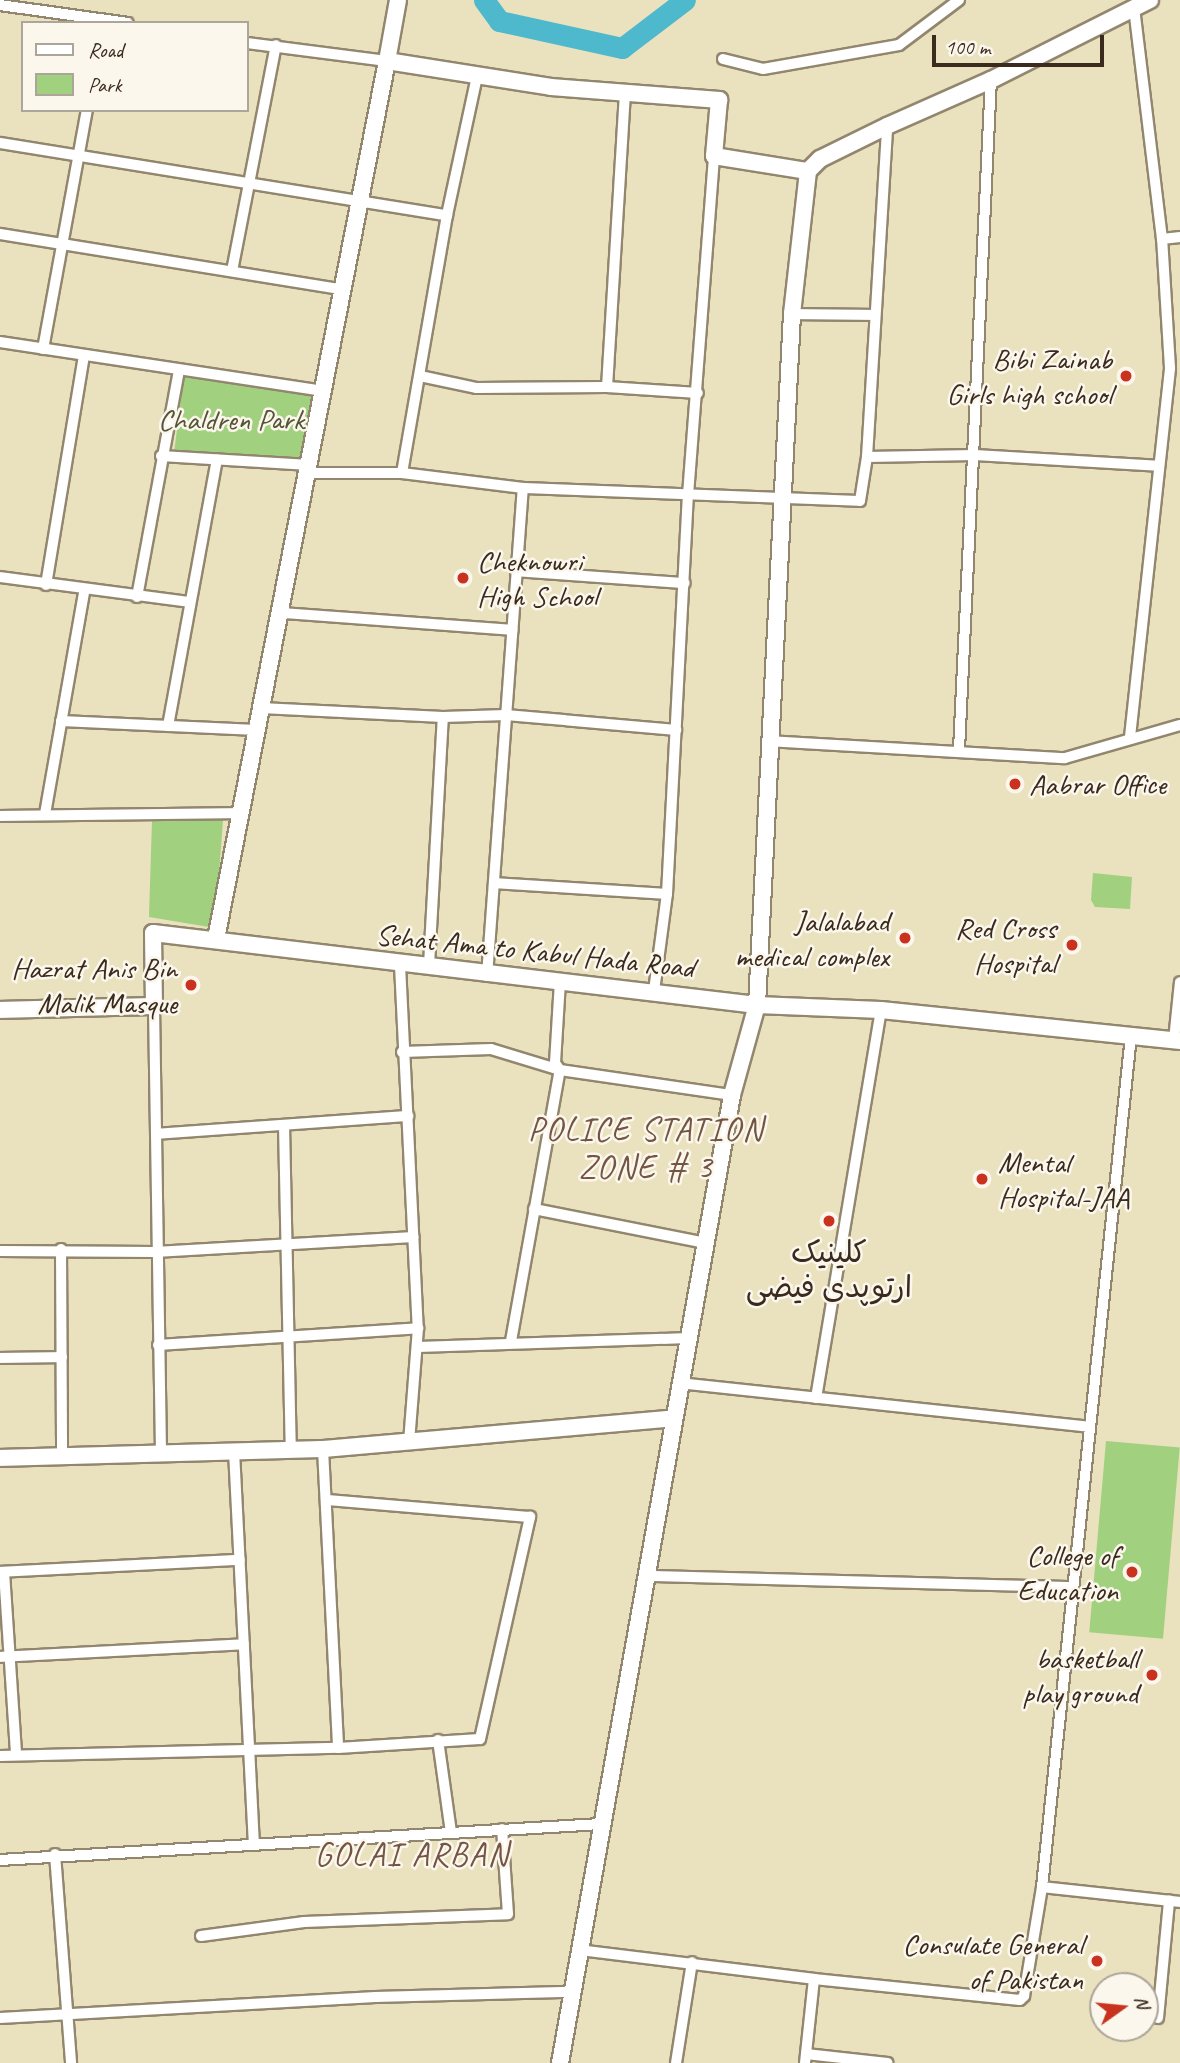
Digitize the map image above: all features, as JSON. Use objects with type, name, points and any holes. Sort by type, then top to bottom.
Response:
[{"type":"main road","points":[[216,939],[363,201],[398,0]]},
{"type":"main road","points":[[559,2063],[600,1824],[649,1576],[679,1383],[732,1095],[757,1005],[767,741],[785,500],[792,314],[807,171],[820,159],[991,80],[1150,0]]},
{"type":"main road","points":[[387,61],[477,76],[625,93],[719,100],[714,156],[807,171]]},
{"type":"main road","name":"Sehat Ama to Kabul Hada Road","points":[[154,1006],[153,933],[216,939],[400,965],[429,965],[487,976],[654,991],[757,1005],[881,1010],[1177,1040]]},
{"type":"main road","points":[[0,1010],[154,1006]]},
{"type":"main road","points":[[0,1458],[323,1449],[674,1418]]},
{"type":"street","points":[[723,59],[763,69],[899,45],[959,0]]},
{"type":"street","points":[[0,5],[29,4],[108,21]]},
{"type":"street","points":[[1130,737],[1158,466],[1175,367],[1134,8]]},
{"type":"street","points":[[248,43],[387,61]]},
{"type":"street","points":[[232,271],[276,45]]},
{"type":"street","points":[[402,472],[447,215],[477,76]]},
{"type":"street","points":[[959,750],[991,80]]},
{"type":"street","points":[[607,387],[625,93]]},
{"type":"street","points":[[43,349],[76,155],[87,112]]},
{"type":"street","points":[[161,456],[309,469],[402,472],[523,488],[860,501],[867,457],[887,126]]},
{"type":"street","points":[[0,143],[447,215]]},
{"type":"street","points":[[654,991],[667,894],[688,495],[698,393],[714,156]]},
{"type":"street","points":[[0,234],[344,290]]},
{"type":"street","points":[[1162,239],[1180,237]]},
{"type":"street","points":[[792,314],[874,316]]},
{"type":"street","points":[[0,342],[325,391]]},
{"type":"street","points":[[46,585],[84,355]]},
{"type":"street","points":[[137,597],[179,370]]},
{"type":"street","points":[[419,376],[476,388],[607,387],[698,393]]},
{"type":"street","points":[[867,457],[975,455],[1158,466]]},
{"type":"street","points":[[168,726],[217,460]]},
{"type":"street","points":[[487,976],[523,488]]},
{"type":"street","points":[[516,571],[685,583]]},
{"type":"street","points":[[0,577],[85,592],[189,602]]},
{"type":"street","points":[[45,814],[85,592]]},
{"type":"street","points":[[283,613],[512,631]]},
{"type":"street","points":[[261,708],[443,717],[506,715],[676,730]]},
{"type":"street","points":[[429,965],[443,717]]},
{"type":"street","points":[[61,721],[257,730]]},
{"type":"street","points":[[767,741],[1065,758],[1130,737],[1180,725]]},
{"type":"street","points":[[0,816],[242,813]]},
{"type":"street","points":[[494,883],[667,894]]},
{"type":"street","points":[[400,965],[402,1052],[408,1116],[418,1328],[410,1442]]},
{"type":"street","points":[[560,982],[555,1063],[561,1070]]},
{"type":"street","points":[[1177,1040],[1180,982]]},
{"type":"street","points":[[154,1006],[155,1252],[161,1453]]},
{"type":"street","points":[[816,1398],[881,1010]]},
{"type":"street","points":[[579,1950],[814,1979],[1020,2000],[1042,1887],[1131,1036]]},
{"type":"street","points":[[402,1052],[491,1049],[561,1070],[732,1095]]},
{"type":"street","points":[[510,1341],[561,1070]]},
{"type":"street","points":[[156,1134],[408,1116]]},
{"type":"street","points":[[284,1125],[291,1450]]},
{"type":"street","points":[[534,1209],[705,1242]]},
{"type":"street","points":[[0,1251],[61,1249],[155,1252],[287,1241],[414,1237]]},
{"type":"street","points":[[61,1249],[62,1456]]},
{"type":"street","points":[[158,1345],[418,1328]]},
{"type":"street","points":[[418,1347],[510,1341],[688,1338]]},
{"type":"street","points":[[0,1358],[62,1356]]},
{"type":"street","points":[[679,1383],[1089,1427]]},
{"type":"street","points":[[323,1449],[338,1748]]},
{"type":"street","points":[[234,1451],[252,1749],[254,1842]]},
{"type":"street","points":[[0,1756],[338,1748],[480,1739],[530,1517],[327,1500]]},
{"type":"street","points":[[16,1755],[5,1657],[2,1572],[240,1560]]},
{"type":"street","points":[[649,1576],[1072,1587]]},
{"type":"street","points":[[5,1657],[244,1644]]},
{"type":"street","points":[[438,1740],[451,1832]]},
{"type":"street","points":[[0,1860],[254,1842],[600,1824]]},
{"type":"street","points":[[201,1936],[304,1922],[508,1914],[502,1829]]},
{"type":"street","points":[[55,1854],[71,2063]]},
{"type":"street","points":[[1042,1887],[1175,1901],[1159,2011]]},
{"type":"street","points":[[676,2063],[692,1962]]},
{"type":"street","points":[[814,1979],[805,2059],[888,2063]]},
{"type":"street","points":[[0,2018],[68,2017],[375,1997],[572,1992]]},
{"type":"green space","name":"Chaldren Park","points":[[184,375],[318,393],[303,461],[174,453]]},
{"type":"green space","points":[[152,820],[223,820],[215,928],[149,917]]},
{"type":"green space","points":[[1093,873],[1132,877],[1130,909],[1095,907],[1091,900]]},
{"type":"green space","points":[[1106,1441],[1180,1447],[1163,1639],[1089,1632]]},
{"type":"waterway","points":[[484,0],[499,21],[622,48],[685,0]]},
{"type":"place","name":"Bibi Zainab Girls high school","points":[[1126,376]]},
{"type":"place","name":"Cheknowri High School","points":[[463,578]]},
{"type":"place","name":"Aabrar Office","points":[[1015,784]]},
{"type":"place","name":"Jalalabad medical complex","points":[[905,938]]},
{"type":"place","name":"Red Cross Hospital","points":[[1072,945]]},
{"type":"place","name":"Hazrat Anis Bin Malik Masque","points":[[191,985]]},
{"type":"place","name":"Mental Hospital-JAA","points":[[982,1179]]},
{"type":"place","name":"کلینیک ارتوپدی فیضی","points":[[829,1221]]},
{"type":"place","name":"College of Education","points":[[1132,1572]]},
{"type":"place","name":"basketball play ground","points":[[1152,1675]]},
{"type":"place","name":"Consulate General of Pakistan","points":[[1097,1961]]},
{"type":"district","name":"POLICE STATION ZONE # 3","points":[[646,1149]]},
{"type":"district","name":"GOLAI ARBAN","points":[[412,1855]]}]
